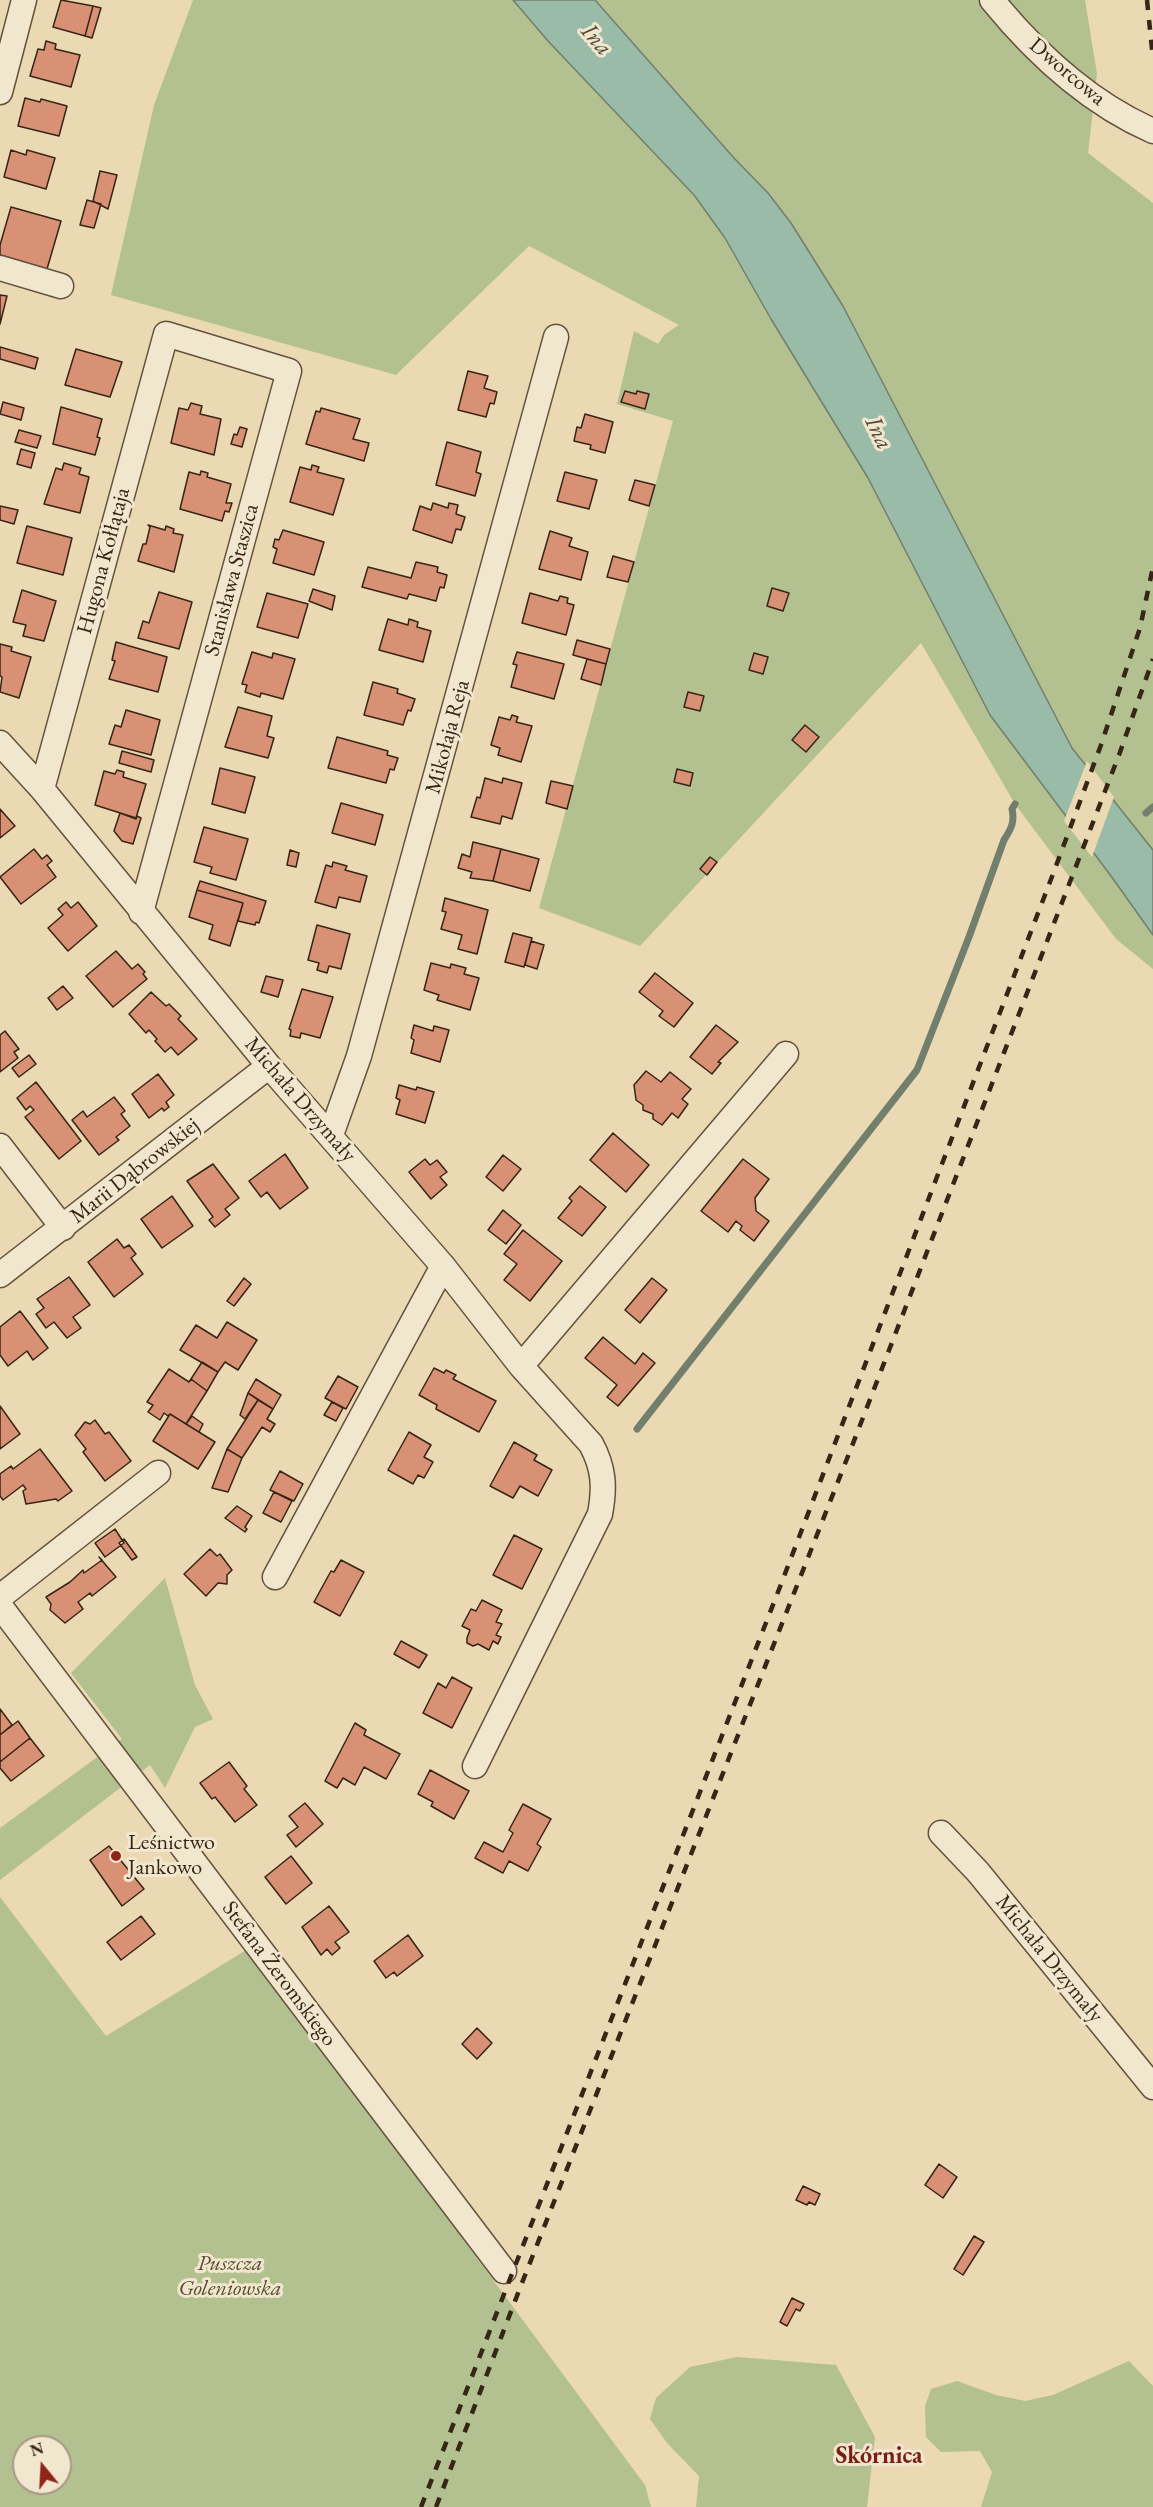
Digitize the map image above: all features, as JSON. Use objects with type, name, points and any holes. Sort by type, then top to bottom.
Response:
[{"type":"street","points":[[0,92],[24,0]]},
{"type":"street","name":"Dworcowa","points":[[992,0],[1035,48],[1081,88],[1130,122],[1153,132]]},
{"type":"street","points":[[0,268],[61,286]]},
{"type":"street","name":"Hugona Kołłątaja","points":[[42,789],[166,334]]},
{"type":"street","name":"Stanisława Staszica","points":[[141,912],[288,371],[166,334]]},
{"type":"street","name":"Mikołaja Reja","points":[[331,1135],[359,1056],[556,337]]},
{"type":"street","name":"Michała Drzymały","points":[[0,743],[42,789],[270,1066],[443,1266],[521,1366],[591,1444],[598,1457],[604,1488],[600,1514],[475,1766]]},
{"type":"street","points":[[521,1366],[786,1054]]},
{"type":"street","name":"Marii Dąbrowskiej","points":[[0,1275],[270,1066]]},
{"type":"street","points":[[0,1146],[63,1228]]},
{"type":"street","points":[[275,1577],[443,1266]]},
{"type":"street","points":[[0,1597],[158,1473]]},
{"type":"street","name":"Stefana Żeromskiego","points":[[0,1606],[504,2271]]},
{"type":"street","name":"Michała Drzymały","points":[[941,1833],[978,1872],[1153,2087]]},
{"type":"green space","points":[[193,0],[1085,0],[1097,74],[1088,153],[1153,203],[1153,969],[1116,939],[1015,804],[921,643],[640,946],[539,908],[673,421],[617,404],[634,331],[658,344],[664,335],[679,325],[529,246],[396,375],[111,295],[154,105]]},
{"type":"green space","points":[[165,1578],[195,1685],[213,1719],[195,1727],[165,1788],[150,1765],[0,1880],[0,1828],[122,1739],[71,1673]]},
{"type":"green space","name":"Puszcza Goleniowska","points":[[0,1897],[106,2036],[261,1941],[476,2217],[462,2238],[645,2485],[651,2507],[0,2507]]},
{"type":"green space","points":[[737,2357],[836,2365],[875,2437],[867,2507],[696,2507],[699,2476],[667,2443],[650,2419],[656,2398],[690,2367]]},
{"type":"green space","points":[[1129,2361],[1153,2386],[1153,2507],[981,2507],[992,2472],[980,2451],[941,2452],[926,2437],[925,2406],[931,2389],[957,2381],[996,2395],[1025,2401],[1053,2395]]},
{"type":"water","name":"Ina","points":[[513,0],[595,0],[734,158],[768,193],[791,223],[843,306],[1072,748],[1153,850],[1153,935],[990,715],[868,478],[771,319],[725,238],[694,195],[548,41]]},
{"type":"pier","points":[[1087,761],[1114,797],[1092,857],[1064,821]]},
{"type":"building","points":[[61,0],[93,6],[85,36],[53,27]]},
{"type":"building","points":[[93,6],[101,8],[92,38],[85,36]]},
{"type":"building","points":[[46,41],[56,44],[55,49],[80,55],[71,87],[30,76],[38,49],[44,50]]},
{"type":"building","points":[[25,98],[40,102],[41,99],[67,106],[59,136],[18,126]]},
{"type":"building","points":[[11,150],[26,155],[27,150],[55,158],[46,189],[4,177]]},
{"type":"building","points":[[100,171],[117,175],[108,209],[93,201]]},
{"type":"building","points":[[87,200],[101,204],[94,228],[80,225]]},
{"type":"building","points":[[11,207],[61,221],[47,269],[0,255],[0,245]]},
{"type":"building","points":[[0,295],[7,296],[0,324]]},
{"type":"building","points":[[0,347],[38,358],[35,369],[0,359]]},
{"type":"building","points":[[76,349],[122,362],[110,397],[65,385]]},
{"type":"building","points":[[468,371],[488,376],[484,388],[497,392],[494,404],[490,403],[486,417],[458,410]]},
{"type":"building","points":[[625,391],[649,394],[645,409],[621,402]]},
{"type":"building","points":[[3,402],[24,408],[21,420],[0,414]]},
{"type":"building","points":[[191,403],[202,406],[200,414],[221,419],[214,455],[171,443],[179,408],[188,410]]},
{"type":"building","points":[[61,407],[102,419],[95,455],[53,444]]},
{"type":"building","points":[[321,408],[360,419],[353,439],[369,443],[364,461],[306,444],[316,411],[320,412]]},
{"type":"building","points":[[585,414],[613,422],[605,453],[590,449],[591,445],[574,441],[577,427],[581,428]]},
{"type":"building","points":[[240,427],[247,429],[242,447],[231,444],[234,434],[237,435]]},
{"type":"building","points":[[19,430],[41,436],[37,448],[15,442]]},
{"type":"building","points":[[447,442],[481,452],[476,472],[481,474],[475,496],[436,485]]},
{"type":"building","points":[[21,449],[35,453],[31,468],[17,464]]},
{"type":"building","points":[[64,463],[81,468],[79,474],[89,477],[80,513],[44,504],[56,468],[62,470]]},
{"type":"building","points":[[312,465],[319,467],[317,472],[344,479],[333,515],[290,502],[300,467],[311,470]]},
{"type":"building","points":[[201,471],[208,473],[207,477],[231,484],[226,503],[232,503],[229,512],[225,511],[222,521],[180,509],[189,472],[200,475]]},
{"type":"building","points":[[565,472],[597,480],[589,509],[557,501]]},
{"type":"building","points":[[635,480],[655,485],[649,506],[629,500]]},
{"type":"building","points":[[433,503],[448,508],[449,503],[458,505],[456,514],[465,517],[461,530],[456,529],[452,543],[413,530],[420,506],[431,510]]},
{"type":"building","points":[[0,506],[18,510],[14,524],[0,520]]},
{"type":"building","points":[[148,525],[165,530],[166,526],[174,529],[173,533],[183,535],[174,572],[138,561],[143,544],[146,544],[150,527]]},
{"type":"building","points":[[27,526],[72,538],[63,575],[17,563]]},
{"type":"building","points":[[283,530],[324,542],[314,575],[273,563],[277,549],[273,547],[275,539],[279,540]]},
{"type":"building","points":[[550,531],[572,538],[569,546],[588,552],[581,580],[539,569]]},
{"type":"building","points":[[613,556],[634,562],[628,582],[607,577]]},
{"type":"building","points":[[416,562],[438,567],[437,572],[447,575],[444,588],[440,587],[436,601],[409,594],[407,599],[362,587],[368,567],[411,578]]},
{"type":"building","points":[[772,588],[789,593],[783,611],[767,606]]},
{"type":"building","points":[[313,589],[335,596],[332,610],[309,601]]},
{"type":"building","points":[[22,590],[56,601],[44,641],[23,636],[26,625],[13,622]]},
{"type":"building","points":[[159,592],[192,602],[179,649],[138,638],[143,621],[149,623]]},
{"type":"building","points":[[267,593],[308,604],[298,638],[257,627]]},
{"type":"building","points":[[530,593],[558,601],[560,596],[568,598],[567,603],[574,605],[566,635],[522,623]]},
{"type":"building","points":[[388,619],[408,625],[409,619],[418,622],[417,627],[431,631],[423,662],[379,650]]},
{"type":"building","points":[[577,640],[610,649],[606,664],[573,655]]},
{"type":"building","points":[[116,642],[167,657],[158,692],[109,679],[115,661],[112,660]]},
{"type":"building","points":[[0,644],[12,647],[11,651],[31,657],[19,698],[0,692],[2,677],[0,676]]},
{"type":"building","points":[[252,652],[272,658],[273,653],[295,659],[283,699],[261,693],[260,697],[245,692],[247,685],[242,684]]},
{"type":"building","points":[[517,652],[564,664],[554,699],[511,687],[517,665],[513,664]]},
{"type":"building","points":[[754,653],[768,657],[763,674],[749,670]]},
{"type":"building","points":[[587,659],[606,664],[601,685],[581,679]]},
{"type":"building","points":[[373,682],[398,689],[397,693],[415,699],[403,725],[364,715]]},
{"type":"building","points":[[688,692],[704,696],[700,711],[684,707]]},
{"type":"building","points":[[238,707],[272,716],[267,736],[274,738],[268,758],[225,747]]},
{"type":"building","points":[[126,710],[160,720],[151,755],[109,744],[115,725],[121,727]]},
{"type":"building","points":[[512,715],[518,717],[516,722],[532,726],[521,762],[498,755],[500,748],[491,745],[499,717],[510,720]]},
{"type":"building","points":[[805,725],[819,737],[806,752],[792,740]]},
{"type":"building","points":[[337,737],[388,751],[387,755],[398,758],[394,770],[390,769],[386,783],[328,768]]},
{"type":"building","points":[[122,751],[154,760],[151,772],[119,763]]},
{"type":"building","points":[[220,768],[255,777],[245,813],[212,804]]},
{"type":"building","points":[[677,769],[693,773],[690,786],[674,782]]},
{"type":"building","points":[[117,770],[124,772],[123,777],[146,784],[136,818],[95,805],[104,771],[115,774]]},
{"type":"building","points":[[485,778],[502,783],[503,778],[522,783],[512,819],[502,816],[500,824],[471,817],[477,797],[480,798]]},
{"type":"building","points":[[551,781],[573,786],[567,809],[546,803]]},
{"type":"building","points":[[341,803],[383,815],[375,845],[332,833]]},
{"type":"building","points":[[0,809],[15,826],[0,838]]},
{"type":"building","points":[[120,813],[136,819],[137,816],[141,818],[133,844],[122,841],[114,831]]},
{"type":"building","points":[[204,827],[248,839],[236,880],[210,873],[212,867],[194,862]]},
{"type":"building","points":[[473,842],[501,849],[493,881],[470,878],[472,872],[458,868],[462,854],[470,857]]},
{"type":"building","points":[[34,849],[42,859],[47,855],[52,861],[47,865],[56,877],[21,904],[0,877]]},
{"type":"building","points":[[501,849],[539,859],[530,891],[493,881]]},
{"type":"building","points":[[290,850],[299,853],[296,867],[287,865]]},
{"type":"building","points":[[710,857],[717,862],[707,875],[700,869]]},
{"type":"building","points":[[333,862],[347,866],[345,870],[367,876],[360,902],[339,897],[336,908],[315,902],[326,865],[332,867]]},
{"type":"building","points":[[200,881],[266,901],[259,923],[256,922],[255,925],[238,921],[243,903],[197,890]]},
{"type":"building","points":[[197,890],[243,903],[230,946],[209,939],[213,925],[189,917]]},
{"type":"building","points":[[445,898],[488,910],[477,954],[458,949],[462,935],[441,929],[446,912],[442,911]]},
{"type":"building","points":[[66,902],[71,908],[78,902],[97,926],[68,951],[48,928],[63,915],[58,909]]},
{"type":"building","points":[[317,925],[350,934],[341,969],[329,966],[327,973],[317,970],[319,963],[308,960]]},
{"type":"building","points":[[513,933],[532,938],[524,967],[505,962]]},
{"type":"building","points":[[531,941],[544,945],[537,969],[525,965]]},
{"type":"building","points":[[116,951],[132,969],[138,964],[145,972],[143,974],[147,979],[113,1007],[86,976]]},
{"type":"building","points":[[431,963],[450,968],[451,964],[466,968],[464,974],[479,978],[470,1010],[437,1000],[439,995],[424,990]]},
{"type":"building","points":[[655,973],[693,1003],[674,1027],[659,1016],[663,1011],[639,992]]},
{"type":"building","points":[[266,976],[283,980],[278,997],[261,992]]},
{"type":"building","points":[[63,986],[73,998],[57,1010],[48,998]]},
{"type":"building","points":[[302,989],[333,997],[320,1038],[301,1033],[300,1038],[290,1036],[291,1030],[289,1029]]},
{"type":"building","points":[[151,992],[166,1006],[169,1004],[181,1016],[178,1019],[197,1039],[178,1055],[171,1047],[165,1052],[149,1030],[146,1033],[129,1014]]},
{"type":"building","points":[[414,1025],[433,1031],[434,1026],[449,1030],[440,1062],[411,1053]]},
{"type":"building","points":[[716,1025],[738,1042],[718,1062],[721,1063],[712,1074],[690,1057]]},
{"type":"building","points":[[5,1031],[19,1049],[14,1052],[18,1058],[0,1072],[0,1035]]},
{"type":"building","points":[[29,1055],[36,1064],[19,1077],[12,1068]]},
{"type":"building","points":[[646,1071],[661,1082],[670,1072],[691,1089],[682,1099],[688,1104],[678,1118],[672,1113],[662,1125],[653,1119],[653,1114],[643,1110],[643,1105],[636,1100],[634,1085]]},
{"type":"building","points":[[158,1074],[174,1095],[166,1102],[169,1107],[164,1111],[162,1108],[149,1118],[132,1094]]},
{"type":"building","points":[[36,1082],[81,1141],[59,1159],[25,1117],[34,1110],[30,1106],[26,1110],[17,1098]]},
{"type":"building","points":[[399,1085],[434,1092],[425,1123],[396,1114],[400,1100],[396,1098]]},
{"type":"building","points":[[114,1097],[125,1111],[121,1114],[130,1126],[116,1137],[119,1140],[99,1155],[72,1120],[83,1111],[87,1117]]},
{"type":"building","points":[[613,1133],[649,1165],[626,1192],[590,1160]]},
{"type":"building","points":[[285,1154],[308,1188],[280,1209],[267,1192],[261,1197],[249,1181]]},
{"type":"building","points":[[503,1155],[521,1169],[503,1191],[486,1177]]},
{"type":"building","points":[[425,1159],[430,1165],[437,1160],[447,1172],[440,1177],[447,1185],[431,1199],[409,1172]]},
{"type":"building","points":[[743,1159],[769,1179],[755,1198],[756,1211],[769,1221],[754,1241],[740,1230],[742,1226],[736,1221],[728,1232],[701,1211]]},
{"type":"building","points":[[213,1164],[239,1198],[225,1209],[230,1215],[215,1227],[209,1220],[213,1217],[187,1181]]},
{"type":"building","points":[[580,1186],[606,1207],[582,1236],[558,1218],[572,1201],[569,1198]]},
{"type":"building","points":[[172,1196],[193,1226],[162,1248],[141,1219]]},
{"type":"building","points":[[503,1210],[521,1225],[506,1244],[488,1230]]},
{"type":"building","points":[[523,1230],[562,1261],[530,1301],[504,1280],[517,1264],[504,1254]]},
{"type":"building","points":[[117,1239],[124,1248],[129,1245],[136,1254],[131,1258],[143,1274],[114,1297],[88,1262]]},
{"type":"building","points":[[69,1277],[90,1305],[73,1317],[81,1328],[67,1338],[54,1322],[46,1328],[36,1314],[44,1308],[37,1299]]},
{"type":"building","points":[[244,1278],[251,1284],[234,1306],[227,1301]]},
{"type":"building","points":[[652,1278],[667,1290],[640,1323],[625,1310]]},
{"type":"building","points":[[20,1311],[48,1348],[33,1360],[27,1351],[8,1366],[0,1355],[0,1327]]},
{"type":"building","points":[[227,1322],[257,1340],[238,1370],[225,1362],[218,1372],[180,1350],[196,1325],[217,1338]]},
{"type":"building","points":[[603,1337],[635,1364],[643,1353],[655,1363],[618,1406],[607,1397],[617,1385],[585,1358]]},
{"type":"building","points":[[202,1362],[218,1372],[207,1391],[191,1379]]},
{"type":"building","points":[[434,1368],[456,1375],[453,1379],[496,1401],[479,1432],[436,1409],[437,1405],[419,1395]]},
{"type":"building","points":[[169,1369],[189,1382],[191,1379],[207,1391],[186,1424],[170,1414],[168,1416],[164,1413],[160,1420],[148,1412],[153,1405],[147,1402]]},
{"type":"building","points":[[338,1376],[358,1387],[346,1409],[325,1398]]},
{"type":"building","points":[[256,1379],[281,1395],[273,1409],[248,1393]]},
{"type":"building","points":[[248,1393],[258,1400],[245,1419],[240,1415]]},
{"type":"building","points":[[258,1400],[273,1409],[267,1419],[275,1424],[270,1432],[262,1427],[242,1458],[227,1449]]},
{"type":"building","points":[[332,1402],[343,1408],[336,1421],[324,1415]]},
{"type":"building","points":[[0,1406],[20,1434],[0,1449]]},
{"type":"building","points":[[170,1414],[215,1442],[198,1469],[153,1441]]},
{"type":"building","points":[[192,1416],[203,1424],[199,1432],[186,1424]]},
{"type":"building","points":[[95,1420],[105,1434],[109,1432],[131,1461],[105,1481],[83,1452],[86,1449],[75,1435],[85,1422],[90,1424]]},
{"type":"building","points":[[409,1432],[431,1445],[424,1457],[433,1462],[424,1478],[418,1475],[413,1484],[388,1470]]},
{"type":"building","points":[[514,1442],[537,1455],[534,1460],[552,1470],[538,1496],[520,1486],[513,1498],[490,1486]]},
{"type":"building","points":[[40,1449],[72,1491],[58,1501],[56,1499],[26,1504],[23,1491],[26,1489],[23,1485],[3,1500],[0,1496],[0,1474],[11,1466],[13,1469]]},
{"type":"building","points":[[227,1449],[242,1458],[228,1492],[212,1488]]},
{"type":"building","points":[[280,1471],[303,1484],[294,1501],[270,1490]]},
{"type":"building","points":[[274,1492],[292,1501],[281,1522],[263,1513]]},
{"type":"building","points":[[237,1506],[252,1516],[245,1527],[247,1529],[245,1532],[225,1518]]},
{"type":"building","points":[[115,1529],[124,1543],[105,1557],[95,1543]]},
{"type":"building","points":[[514,1535],[542,1549],[522,1589],[493,1575]]},
{"type":"building","points":[[124,1539],[137,1557],[132,1560],[119,1543]]},
{"type":"building","points":[[210,1549],[217,1556],[220,1554],[232,1570],[227,1575],[227,1584],[218,1583],[206,1596],[184,1574]]},
{"type":"building","points":[[102,1560],[116,1577],[92,1596],[90,1593],[78,1602],[83,1609],[65,1623],[50,1610],[51,1604],[46,1597],[70,1582],[83,1570],[84,1573]]},
{"type":"building","points":[[341,1560],[364,1572],[340,1616],[314,1602],[331,1571],[334,1572]]},
{"type":"building","points":[[482,1600],[502,1610],[496,1622],[502,1624],[496,1635],[501,1637],[498,1644],[493,1641],[489,1650],[478,1644],[473,1646],[467,1643],[470,1630],[462,1626],[471,1609],[476,1611]]},
{"type":"building","points":[[401,1641],[427,1655],[419,1668],[394,1654]]},
{"type":"building","points":[[452,1677],[472,1688],[452,1728],[423,1713],[438,1683],[446,1688]]},
{"type":"building","points":[[0,1709],[12,1725],[0,1735]]},
{"type":"building","points":[[18,1721],[30,1738],[0,1762],[0,1735]]},
{"type":"building","points":[[355,1723],[366,1730],[364,1735],[400,1754],[386,1779],[364,1767],[355,1785],[343,1778],[337,1788],[325,1781]]},
{"type":"building","points":[[30,1738],[44,1756],[11,1781],[0,1768],[0,1762]]},
{"type":"building","points":[[229,1762],[247,1786],[244,1789],[257,1805],[235,1822],[215,1797],[212,1799],[200,1783]]},
{"type":"building","points":[[430,1770],[469,1791],[454,1819],[431,1806],[433,1802],[418,1794]]},
{"type":"building","points":[[305,1803],[323,1824],[296,1847],[287,1835],[298,1827],[289,1816]]},
{"type":"building","points":[[523,1804],[551,1819],[537,1844],[541,1847],[528,1871],[509,1861],[503,1873],[475,1858],[484,1842],[503,1852],[513,1833],[509,1830]]},
{"type":"building","points":[[109,1846],[144,1889],[122,1906],[90,1860]]},
{"type":"building","points":[[291,1856],[312,1883],[286,1904],[265,1877]]},
{"type":"building","points":[[329,1906],[349,1932],[335,1942],[340,1948],[332,1955],[327,1949],[321,1955],[302,1927]]},
{"type":"building","points":[[141,1916],[155,1934],[121,1960],[107,1942]]},
{"type":"building","points":[[408,1935],[423,1956],[397,1976],[394,1972],[386,1978],[374,1961]]},
{"type":"building","points":[[477,2028],[492,2043],[477,2059],[462,2044]]},
{"type":"building","points":[[939,2164],[957,2177],[943,2198],[925,2185]]},
{"type":"building","points":[[803,2186],[820,2194],[815,2205],[809,2202],[807,2205],[796,2200]]},
{"type":"building","points":[[974,2236],[984,2242],[963,2275],[954,2269]]},
{"type":"building","points":[[792,2298],[804,2304],[800,2311],[796,2309],[787,2326],[780,2322]]},
{"type":"waterway","points":[[637,1429],[917,1070],[1004,840],[1012,825],[1012,809],[1015,804]]},
{"type":"waterway","points":[[1146,813],[1153,807]]},
{"type":"railway","points":[[1147,0],[1153,59]]},
{"type":"railway","points":[[421,2507],[778,1592],[1053,874],[1101,745],[1140,628],[1153,567]]},
{"type":"railway","points":[[436,2507],[852,1446],[1119,755],[1153,659]]},
{"type":"place","name":"Leśnictwo Jankowo","points":[[116,1856]]},
{"type":"district","name":"Skórnica","points":[[879,2456]]}]
